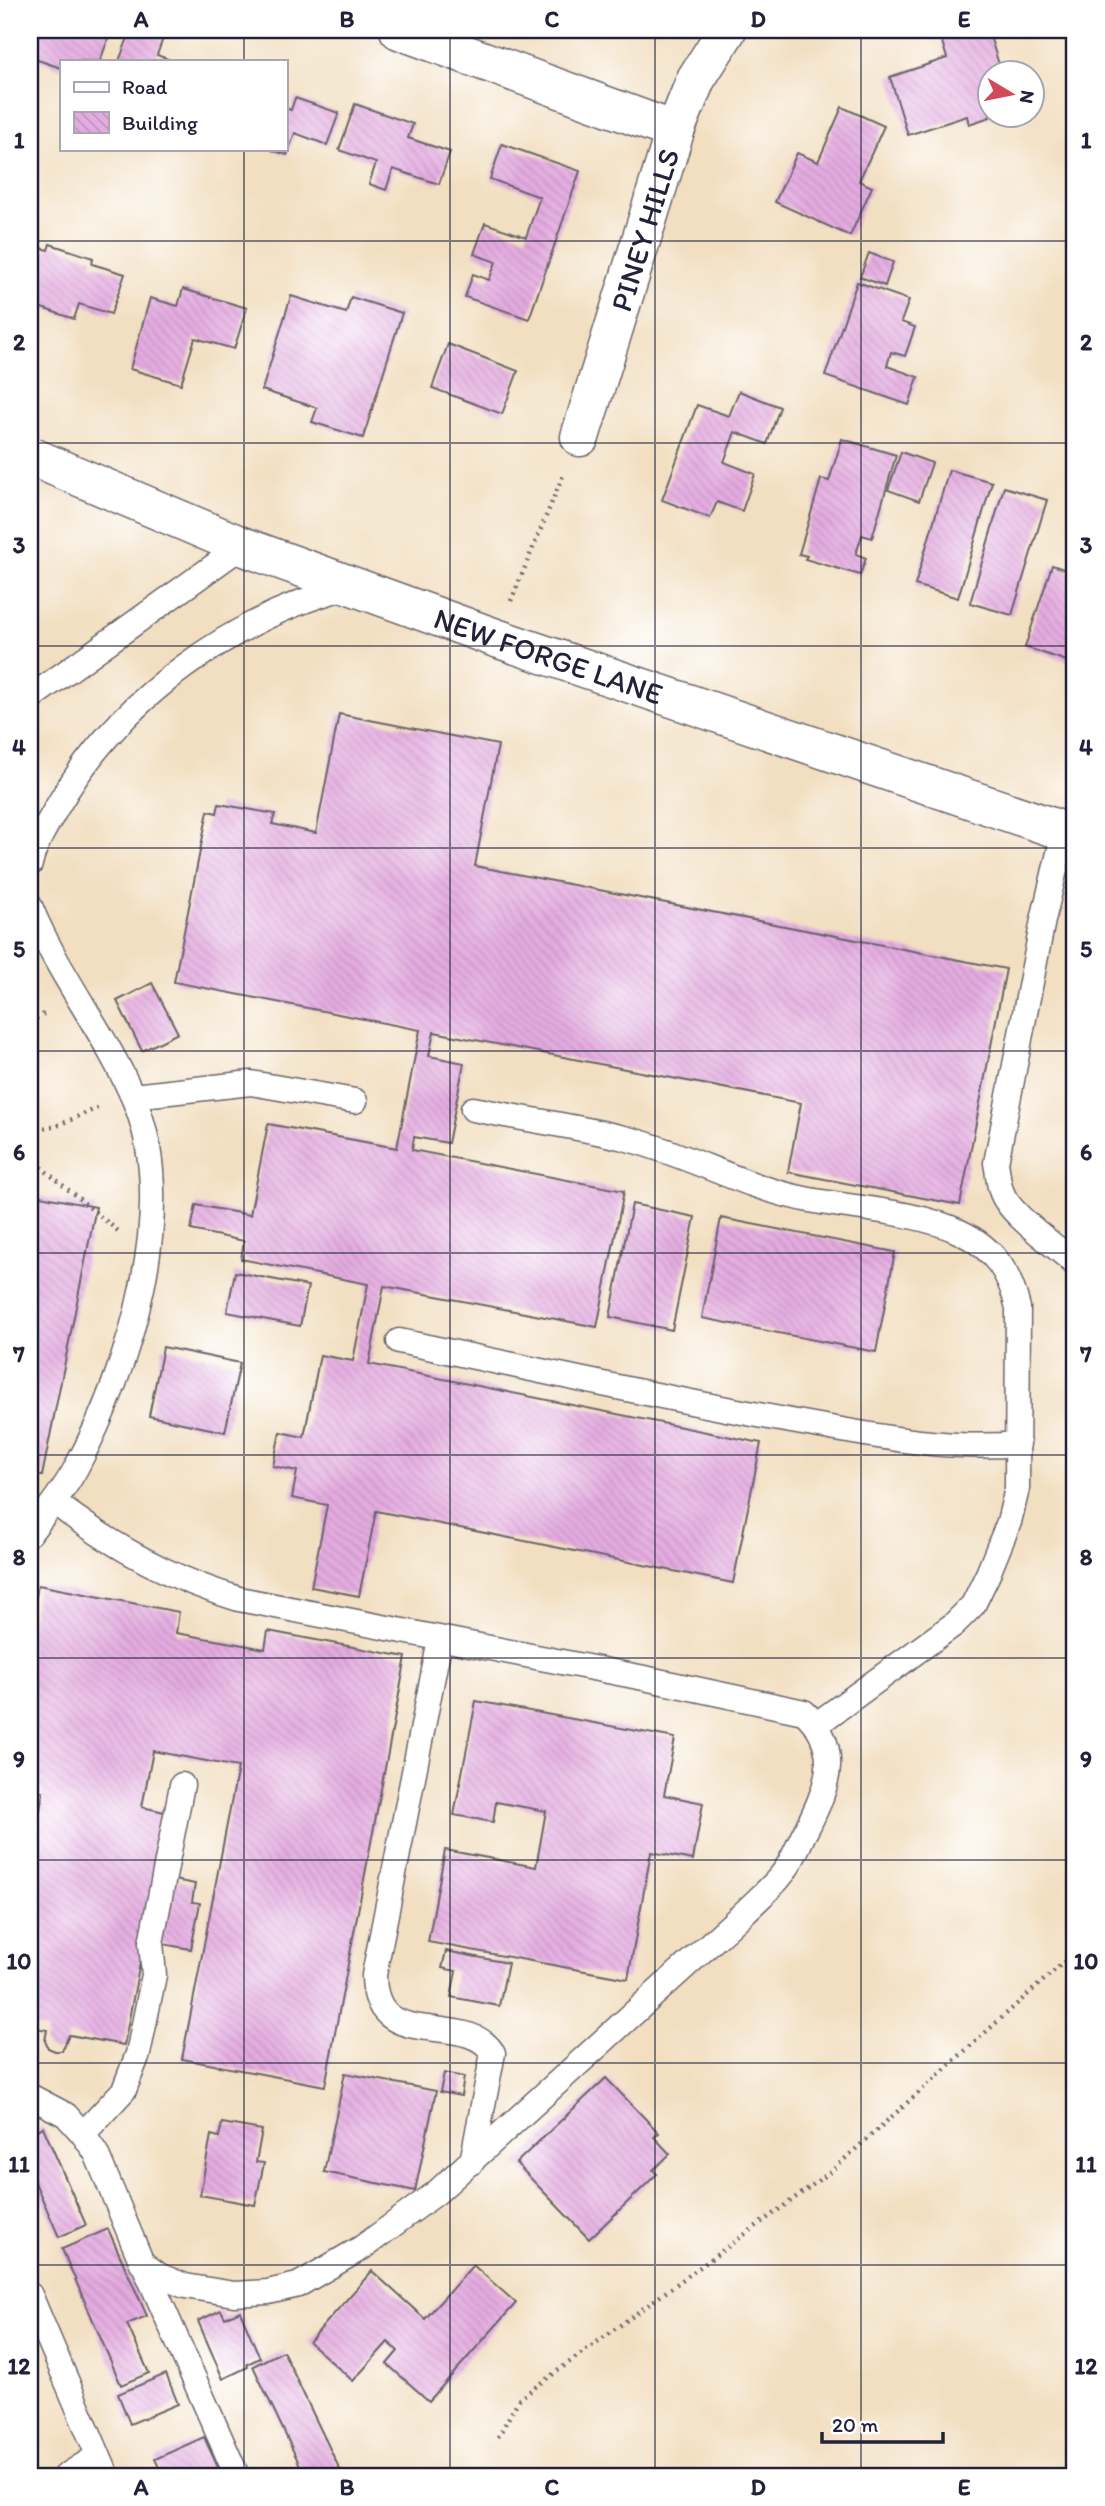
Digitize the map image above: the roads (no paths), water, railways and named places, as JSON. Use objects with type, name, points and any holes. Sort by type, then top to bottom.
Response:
[{"type":"street","points":[[399,30],[675,131]]},
{"type":"street","name":"PINEY HILLS","points":[[580,437],[675,131],[696,79],[727,30]]},
{"type":"street","name":"NEW FORGE LANE","points":[[30,456],[242,546],[352,586],[496,638],[1070,833]]},
{"type":"lane","points":[[30,698],[242,546]]},
{"type":"lane","points":[[30,864],[71,783],[97,748],[144,700],[187,666],[246,628],[323,593],[352,586]]},
{"type":"lane","points":[[1070,833],[1042,920],[996,1163],[1001,1193],[1018,1216],[1052,1241],[1075,1264]]},
{"type":"lane","points":[[30,906],[42,936],[133,1096],[149,1152],[152,1182],[146,1261],[112,1389],[75,1470],[54,1502],[31,1528]]},
{"type":"lane","points":[[133,1096],[251,1083],[355,1101]]},
{"type":"lane","points":[[473,1109],[625,1139],[681,1157],[733,1180],[798,1198],[932,1223],[960,1231],[999,1260],[1012,1282],[1018,1308],[1017,1489],[1009,1522],[973,1605],[953,1625],[817,1724]]},
{"type":"lane","points":[[399,1341],[710,1407],[871,1435],[979,1447],[1018,1444]]},
{"type":"lane","points":[[54,1502],[138,1558],[207,1589],[299,1613],[776,1705],[804,1712],[817,1724],[825,1739],[827,1784],[782,1875],[436,2193],[363,2248],[298,2285],[268,2292],[234,2294],[185,2286],[160,2276],[142,2263]]},
{"type":"lane","points":[[440,1640],[374,1975],[374,1991],[380,2006],[397,2021],[419,2028],[477,2037],[487,2042],[493,2053],[472,2162]]},
{"type":"lane","points":[[83,2134],[124,2090],[138,2054],[154,1975],[151,1943],[182,1785]]},
{"type":"lane","points":[[30,2096],[66,2115],[96,2153],[237,2476]]},
{"type":"lane","points":[[30,2295],[103,2466],[65,2476]]}]
